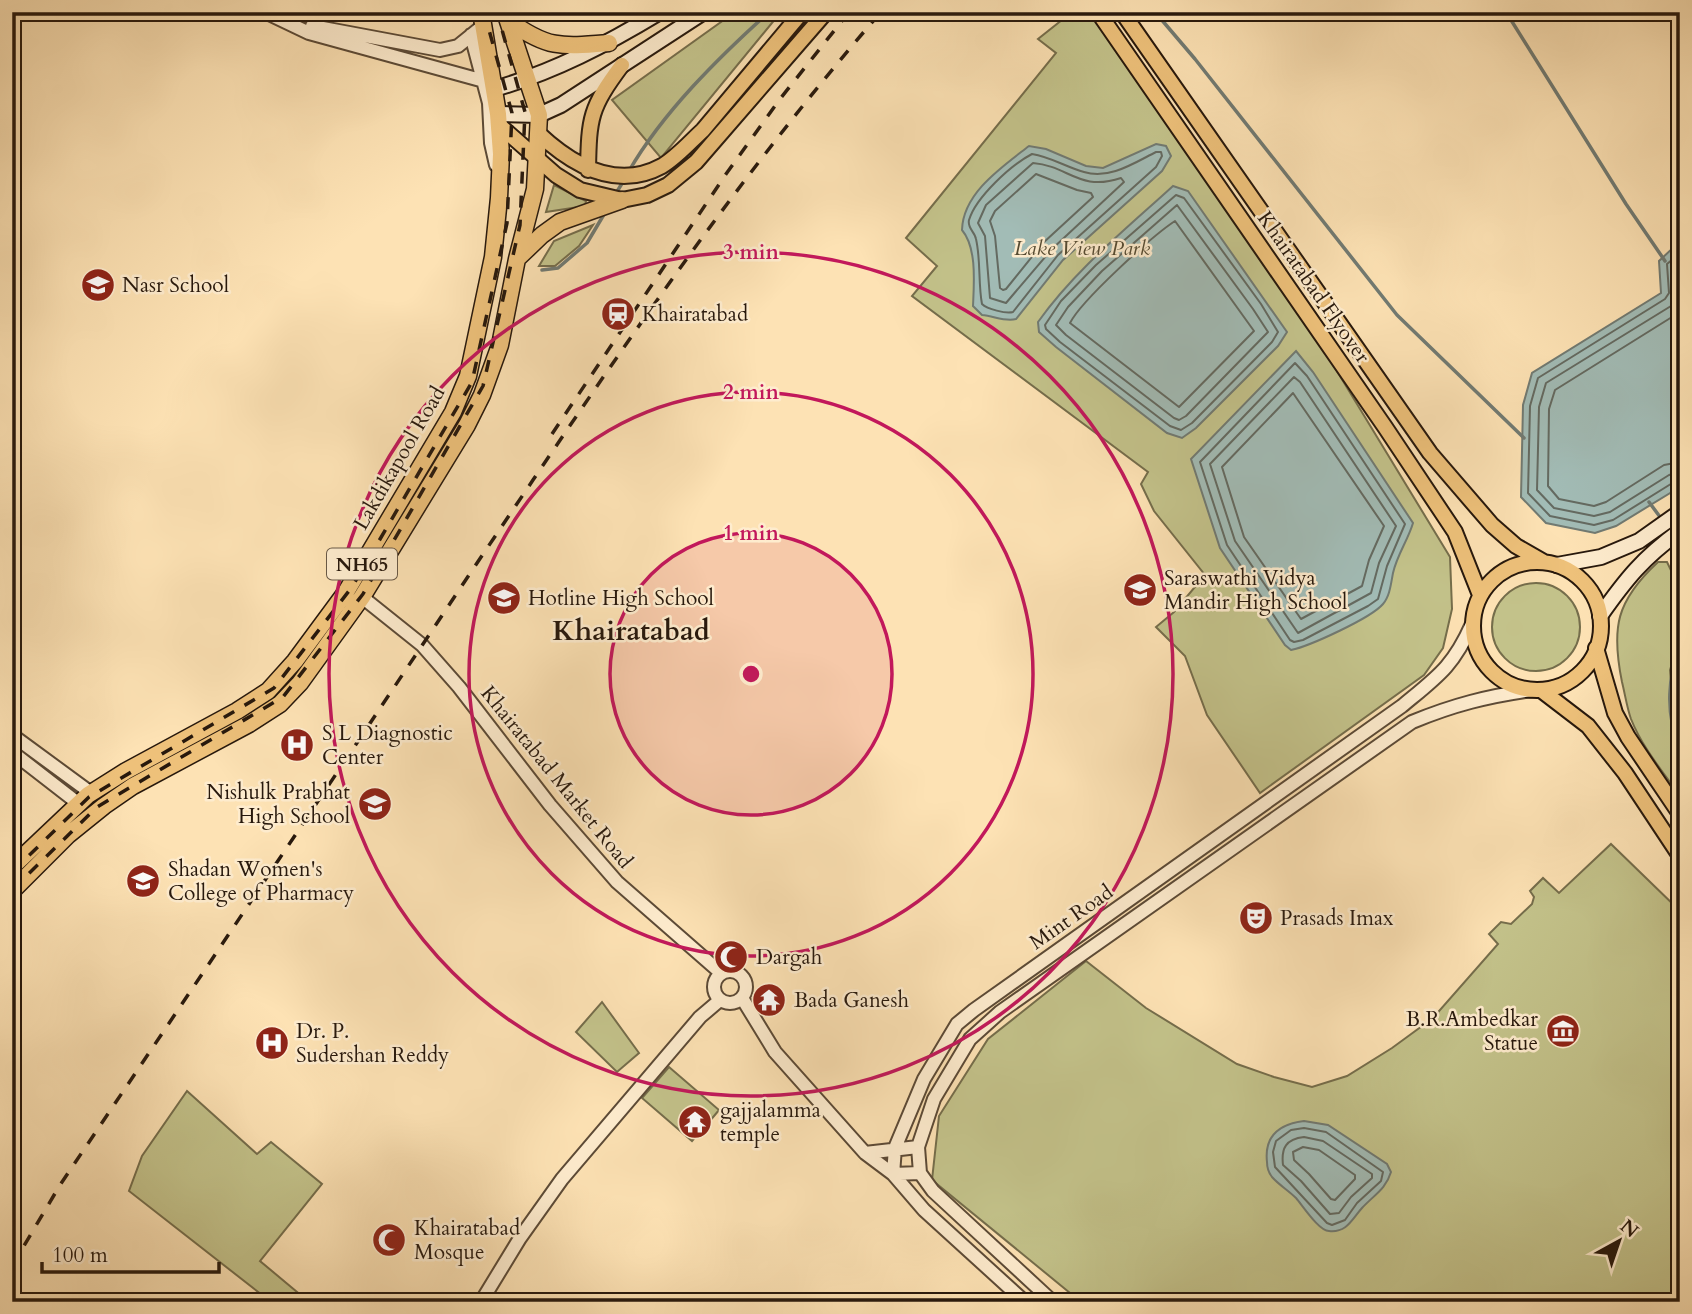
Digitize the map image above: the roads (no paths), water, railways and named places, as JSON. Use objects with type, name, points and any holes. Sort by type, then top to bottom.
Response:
[{"type":"highway","points":[[507,16],[530,36],[564,46],[609,43]]},
{"type":"highway","points":[[507,16],[539,115]]},
{"type":"highway","name":"NH65","points":[[483,19],[489,85],[498,119]]},
{"type":"highway","name":"Lakdikapool Road","points":[[12,891],[89,817],[133,786],[280,704],[300,683],[362,597],[467,425],[482,395],[500,345],[517,259],[535,189],[539,115]]},
{"type":"highway","name":"Lakdikapool Road","points":[[12,867],[85,799],[126,771],[268,691],[295,661],[346,592],[453,412],[468,376],[493,257],[499,185],[498,119]]},
{"type":"highway","points":[[517,259],[560,222],[622,200]]},
{"type":"highway","points":[[197,733],[206,747]]},
{"type":"main road","points":[[489,85],[528,79],[609,43],[660,12]]},
{"type":"main road","points":[[498,119],[539,115],[561,105],[704,12]]},
{"type":"main road","points":[[538,133],[553,147],[593,172],[627,176],[662,166],[685,148],[802,12]]},
{"type":"main road","points":[[498,119],[537,159],[580,190],[622,200],[647,195],[668,185],[696,162],[826,12]]},
{"type":"main road","name":"Khairatabad Flyover","points":[[1098,12],[1455,532],[1480,595]]},
{"type":"main road","name":"Khairatabad Flyover","points":[[1122,12],[1430,453],[1492,525],[1516,546],[1550,564]]},
{"type":"main road","points":[[593,172],[591,117],[601,94],[622,65]]},
{"type":"main road","points":[[1550,564],[1577,576],[1592,594],[1600,616],[1600,640],[1592,659],[1579,675],[1561,686],[1537,690],[1509,684],[1489,669],[1476,648],[1472,624],[1480,595],[1496,576],[1518,564],[1550,564],[1601,557],[1639,541],[1680,512]]},
{"type":"main road","points":[[1600,616],[1626,579],[1650,553],[1680,531]]},
{"type":"main road","points":[[1596,649],[1615,713],[1680,814]]},
{"type":"main road","points":[[1537,690],[1588,726],[1625,773],[1680,856]]},
{"type":"street","points":[[265,12],[309,33],[489,85]]},
{"type":"street","points":[[295,24],[440,50],[458,46],[483,19]]},
{"type":"street","points":[[471,35],[489,85],[491,143],[499,185]]},
{"type":"street","name":"Khairatabad Market Road","points":[[362,597],[422,645],[459,687],[592,856],[634,898],[721,973],[730,970],[743,977],[746,984],[742,998],[775,1052],[864,1153],[893,1174]]},
{"type":"street","name":"Mint Road","points":[[893,1174],[895,1148],[924,1079],[957,1024],[1402,706],[1446,669],[1462,647],[1472,624]]},
{"type":"street","name":"Mint Road","points":[[920,1173],[918,1147],[934,1099],[970,1040],[1000,1012],[1412,722],[1489,696],[1537,690]]},
{"type":"street","points":[[1402,706],[1412,722]]},
{"type":"street","points":[[12,735],[85,799]]},
{"type":"street","points":[[12,751],[85,799]]},
{"type":"street","points":[[721,973],[713,986],[720,1000],[729,1003],[742,998]]},
{"type":"street","points":[[481,1302],[530,1223],[562,1179],[692,1026],[720,1000]]},
{"type":"street","points":[[957,1024],[970,1040]]},
{"type":"street","points":[[864,1153],[918,1147]]},
{"type":"street","points":[[893,1174],[920,1173],[933,1191],[1052,1302]]},
{"type":"street","points":[[893,1174],[924,1210],[1025,1302]]},
{"type":"water","points":[[1156,144],[1166,146],[1171,156],[1162,171],[1063,260],[1016,319],[982,315],[973,306],[974,266],[967,237],[962,230],[964,217],[969,204],[996,172],[1029,146],[1046,149],[1086,166],[1103,168]]},
{"type":"water","points":[[1173,186],[1188,191],[1287,332],[1278,346],[1196,428],[1182,438],[1167,433],[1056,347],[1039,332],[1038,322],[1085,267]]},
{"type":"water","points":[[1676,245],[1680,248],[1680,487],[1616,526],[1595,533],[1546,523],[1521,497],[1523,405],[1532,373],[1661,293],[1659,261]]},
{"type":"water","points":[[1296,351],[1313,372],[1413,523],[1397,560],[1389,593],[1383,604],[1340,631],[1291,650],[1220,548],[1191,459]]},
{"type":"water","points":[[1680,638],[1680,750],[1671,722],[1669,694]]},
{"type":"water","points":[[1304,1121],[1328,1125],[1387,1164],[1391,1172],[1383,1187],[1340,1230],[1329,1231],[1321,1227],[1268,1170],[1267,1153],[1271,1138],[1281,1128]]},
{"type":"waterway","points":[[629,171],[675,107],[769,12]]},
{"type":"waterway","points":[[1155,12],[1397,315],[1524,438]]},
{"type":"waterway","points":[[1506,12],[1626,204],[1665,261]]},
{"type":"waterway","points":[[615,195],[624,180]]},
{"type":"waterway","points":[[542,270],[558,268],[587,243],[606,211]]},
{"type":"waterway","points":[[1649,502],[1663,521]]},
{"type":"railway","points":[[12,872],[89,797],[274,688],[352,587],[472,382],[507,223],[512,113],[484,12]]},
{"type":"railway","points":[[12,890],[97,807],[283,697],[363,594],[483,386],[520,225],[525,112],[497,12]]},
{"type":"railway","points":[[552,434],[726,174],[780,99],[849,12]]},
{"type":"railway","points":[[12,1266],[60,1185],[616,358],[770,147],[881,12]]},
{"type":"place","name":"Nasr School","points":[[98,285]]},
{"type":"place","name":"Khairatabad","points":[[618,314]]},
{"type":"place","name":"Saraswathi Vidya Mandir High School","points":[[1140,590]]},
{"type":"place","name":"Hotline High School","points":[[504,598]]},
{"type":"place","name":"S L Diagnostic Center","points":[[297,745]]},
{"type":"place","name":"Nishulk Prabhat High School","points":[[375,804]]},
{"type":"place","name":"Shadan Women's College of Pharmacy","points":[[143,881]]},
{"type":"place","name":"Prasads Imax","points":[[1256,918]]},
{"type":"place","name":"Dargah","points":[[731,957]]},
{"type":"place","name":"Bada Ganesh","points":[[769,1000]]},
{"type":"place","name":"B.R.Ambedkar Statue","points":[[1563,1031]]},
{"type":"place","name":"Dr. P. Sudershan Reddy","points":[[272,1043]]},
{"type":"place","name":"gajjalamma temple","points":[[695,1122]]},
{"type":"place","name":"Khairatabad Mosque","points":[[389,1240]]},
{"type":"district","name":"Khairatabad","points":[[631,630]]},
{"type":"park label","name":"Lake View Park","points":[[1082,248]]}]
